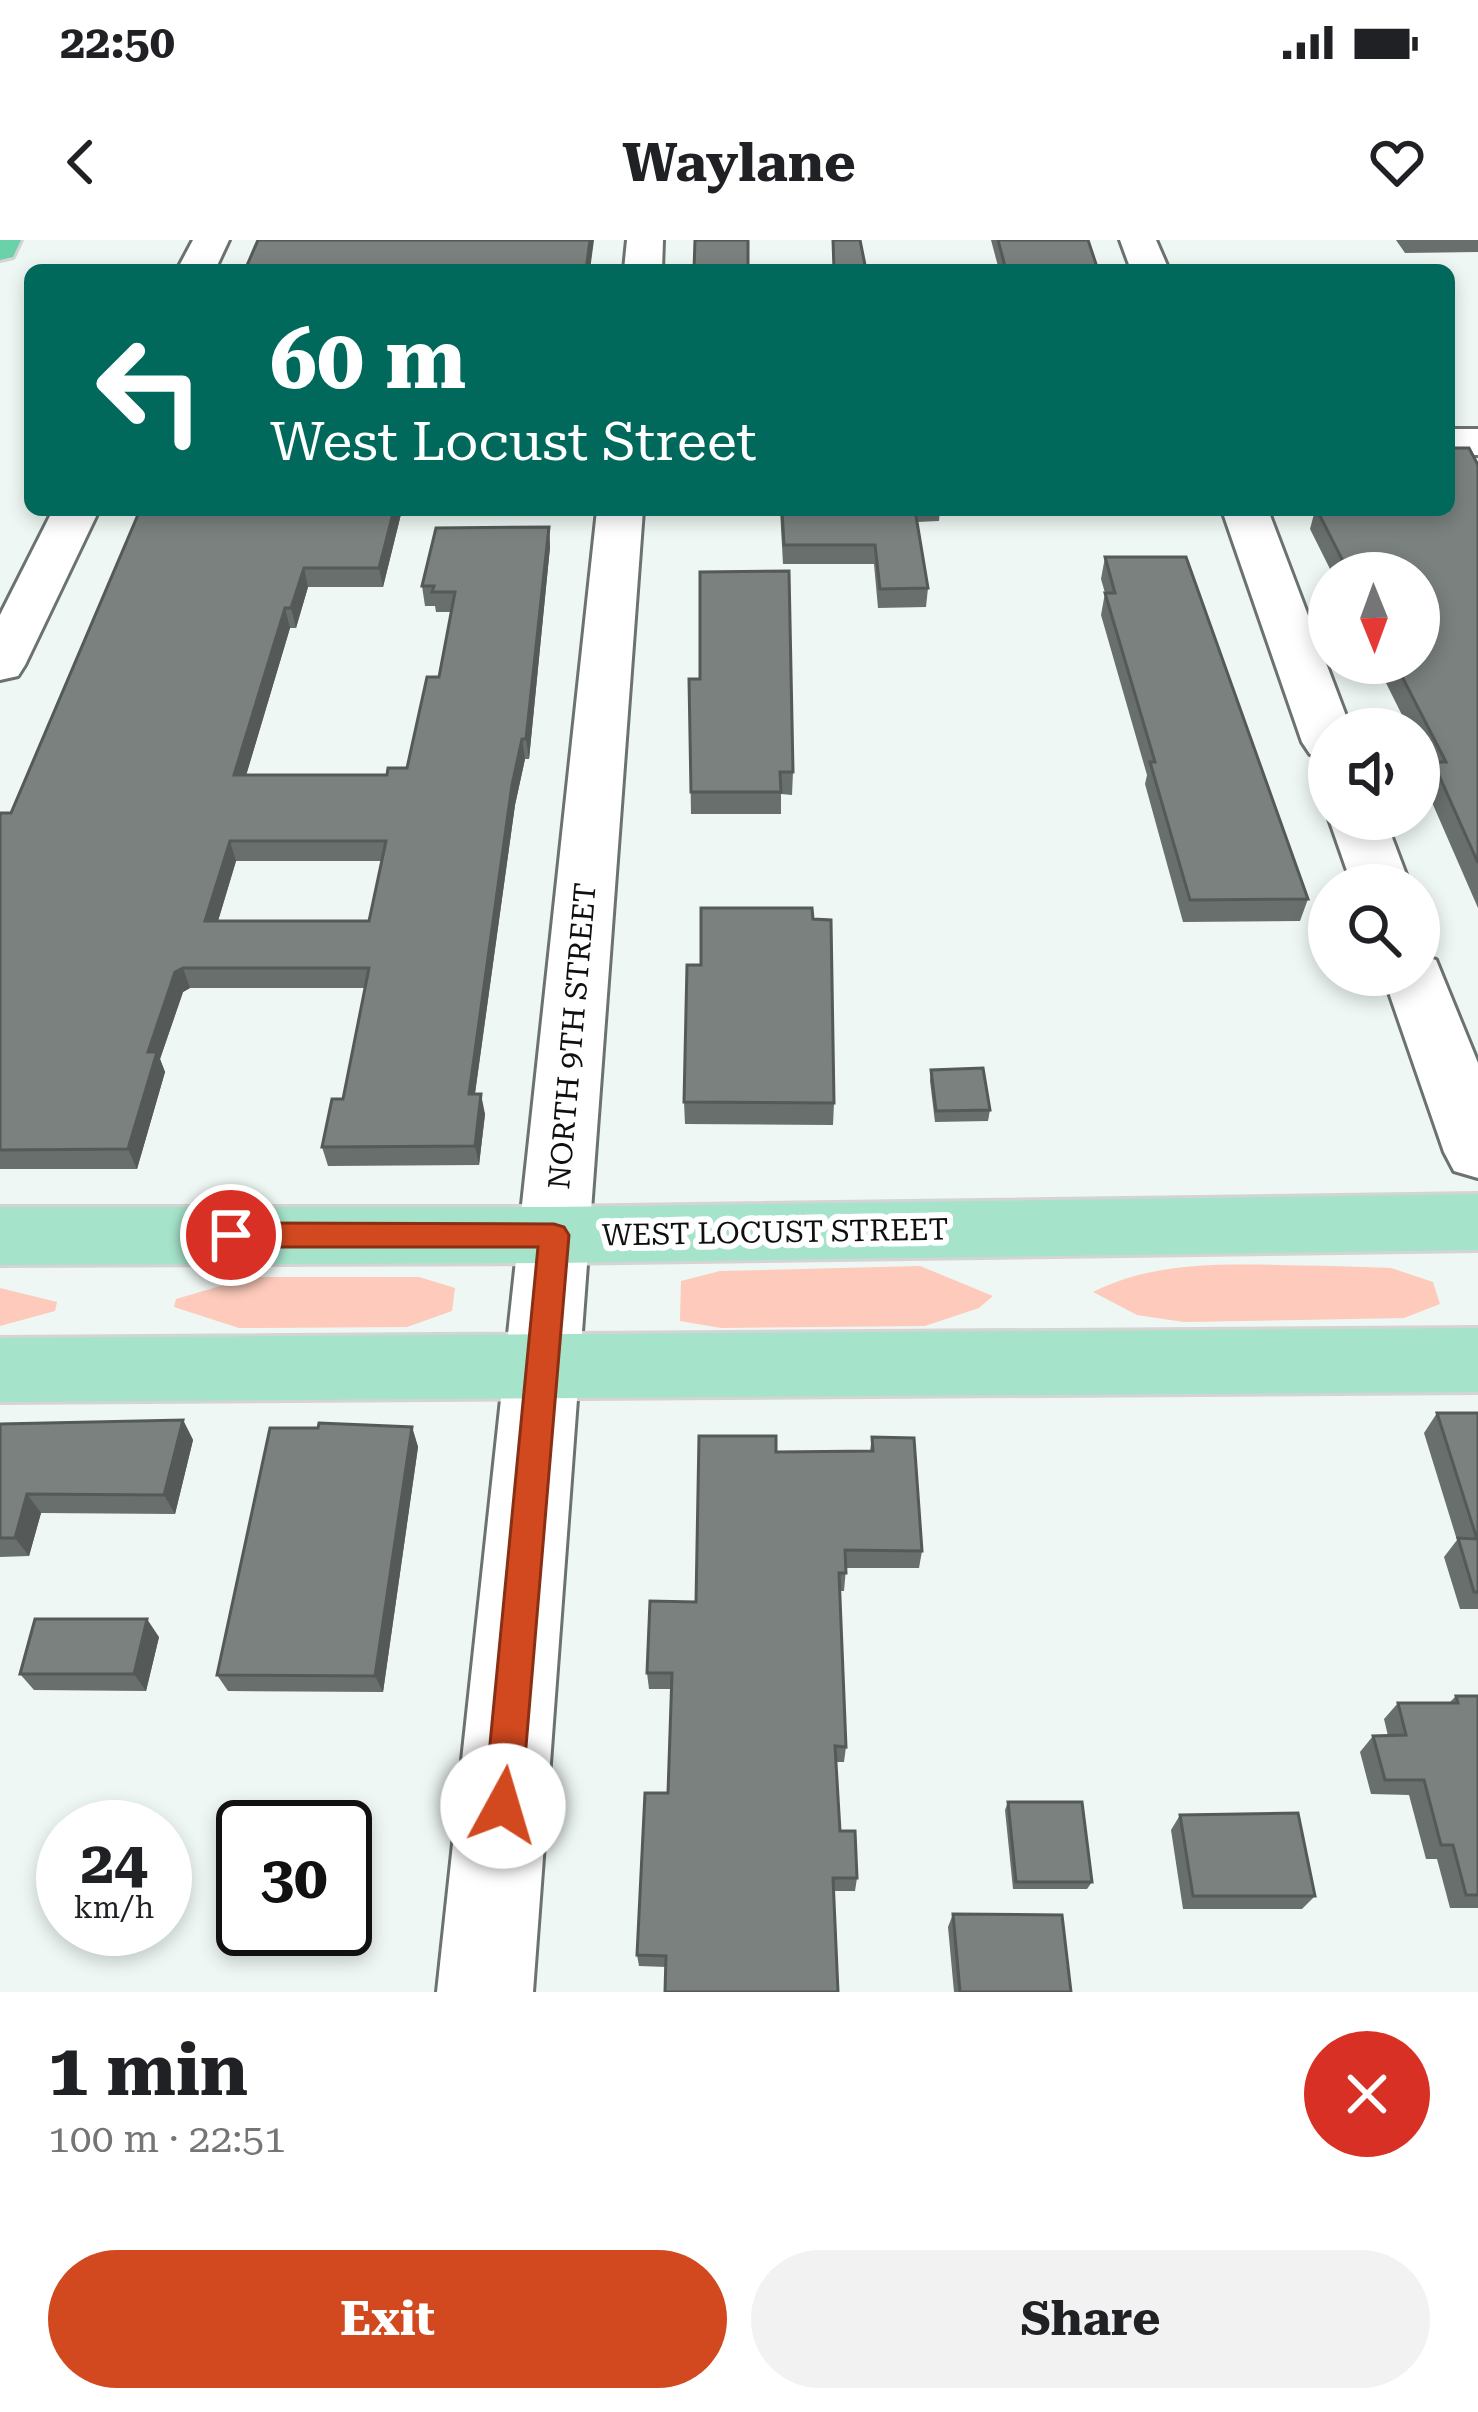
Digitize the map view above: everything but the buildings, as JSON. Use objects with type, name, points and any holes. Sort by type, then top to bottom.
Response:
[{"type":"highway","points":[[0,249],[3,240]]},
{"type":"main road","name":"WEST LOCUST STREET","points":[[0,1236],[554,1235],[1478,1222]]},
{"type":"main road","points":[[0,1370],[1478,1360]]},
{"type":"street","points":[[0,664],[73,516]]},
{"type":"street","name":"NORTH 9TH STREET","points":[[485,1992],[619,516]]},
{"type":"street","points":[[1247,516],[1317,708]]},
{"type":"street","points":[[1422,996],[1478,1152]]},
{"type":"shaded area","points":[[1241,1264],[1391,1268],[1433,1282],[1440,1304],[1404,1318],[1184,1322],[1137,1315],[1093,1292],[1150,1272],[1180,1268]]},
{"type":"shaded area","points":[[920,1266],[993,1296],[979,1308],[925,1326],[721,1328],[680,1321],[681,1281],[720,1271]]},
{"type":"shaded area","points":[[251,1277],[419,1277],[455,1288],[452,1311],[407,1327],[239,1328],[174,1307],[176,1299]]},
{"type":"shaded area","points":[[0,1288],[57,1302],[55,1311],[0,1326]]},
{"type":"route","points":[[231,1235],[554,1235],[503,1806]]}]
